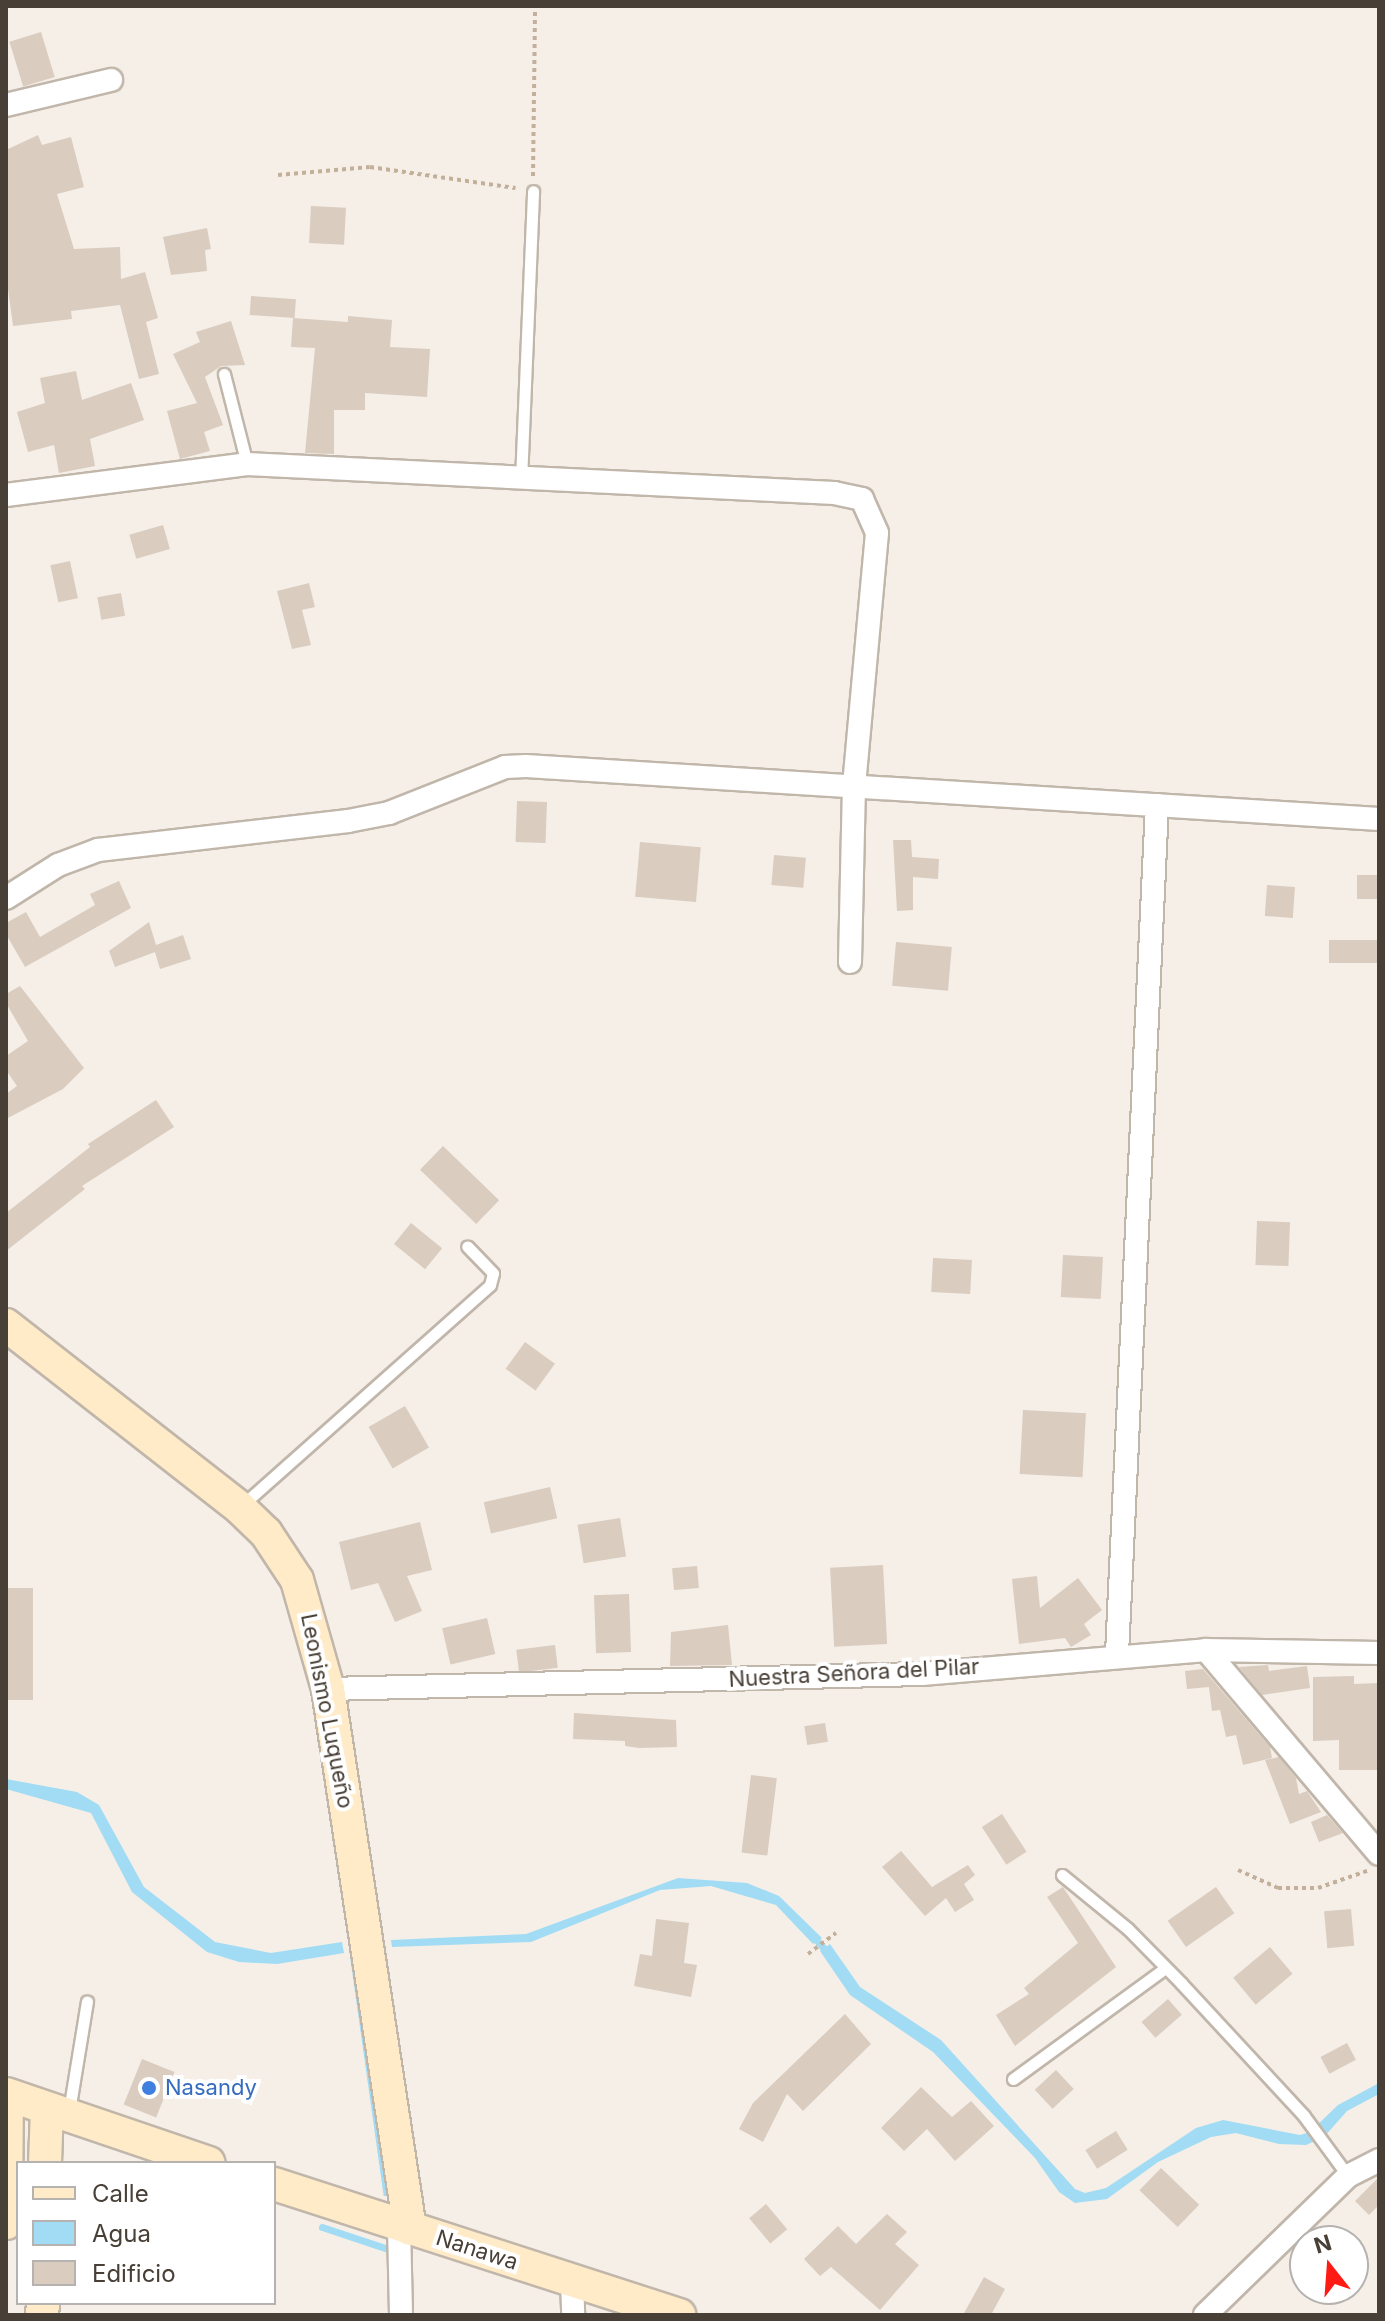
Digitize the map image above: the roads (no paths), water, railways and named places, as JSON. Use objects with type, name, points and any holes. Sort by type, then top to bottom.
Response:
[{"type":"street","points":[[6,105],[111,80]]},
{"type":"street","points":[[6,495],[247,464],[521,480],[834,493],[862,499],[877,533],[854,785],[850,962]]},
{"type":"street","points":[[6,898],[58,865],[98,850],[376,816],[505,767],[550,766],[1379,819]]},
{"type":"street","points":[[1117,1654],[1157,805]]},
{"type":"street","name":"Leonismo Luqueño","points":[[6,1325],[240,1508],[266,1533],[297,1580],[328,1689],[404,2228]]},
{"type":"street","points":[[1206,1650],[1379,1854]]},
{"type":"street","name":"Nuestra Señora del Pilar","points":[[328,1689],[922,1674],[1117,1654],[1206,1650],[1379,1653]]},
{"type":"street","points":[[6,2223],[7,2095],[203,2161]]},
{"type":"street","points":[[45,2161],[57,2112]]},
{"type":"street","points":[[1205,2315],[1348,2176],[1379,2160]]},
{"type":"street","name":"Nanawa","points":[[276,2185],[679,2315]]},
{"type":"street","points":[[401,2315],[404,2228]]},
{"type":"street","points":[[572,2280],[573,2315]]},
{"type":"lane","points":[[521,480],[533,191]]},
{"type":"lane","points":[[224,374],[247,464]]},
{"type":"lane","points":[[240,1508],[490,1285],[493,1273],[467,1246]]},
{"type":"lane","points":[[1062,1875],[1128,1929],[1304,2116],[1348,2176]]},
{"type":"lane","points":[[1013,2079],[1164,1969]]},
{"type":"lane","points":[[57,2112],[87,2001]]},
{"type":"water","points":[[6,1779],[77,1792],[99,1805],[144,1887],[215,1942],[271,1953],[342,1942],[344,1953],[277,1964],[239,1962],[207,1952],[132,1892],[91,1813],[6,1789]]},
{"type":"water","points":[[678,1878],[747,1883],[779,1896],[822,1938],[813,1944],[776,1905],[711,1886],[660,1890],[531,1942],[392,1947],[391,1940],[526,1934]]},
{"type":"water","points":[[830,1944],[860,1987],[941,2040],[1075,2189],[1085,2193],[1106,2188],[1196,2128],[1223,2120],[1300,2135],[1310,2132],[1338,2105],[1379,2083],[1379,2094],[1347,2111],[1324,2137],[1306,2145],[1279,2144],[1236,2133],[1211,2137],[1158,2162],[1107,2199],[1075,2203],[1059,2192],[1035,2158],[933,2052],[850,1995],[820,1951]]},
{"type":"water","points":[[350,1956],[353,1956],[387,2196],[384,2196]]},
{"type":"waterway","points":[[811,1934],[829,1954]]},
{"type":"waterway","points":[[322,2227],[388,2249]]},
{"type":"place","name":"Nasandy","points":[[149,2088]]}]
